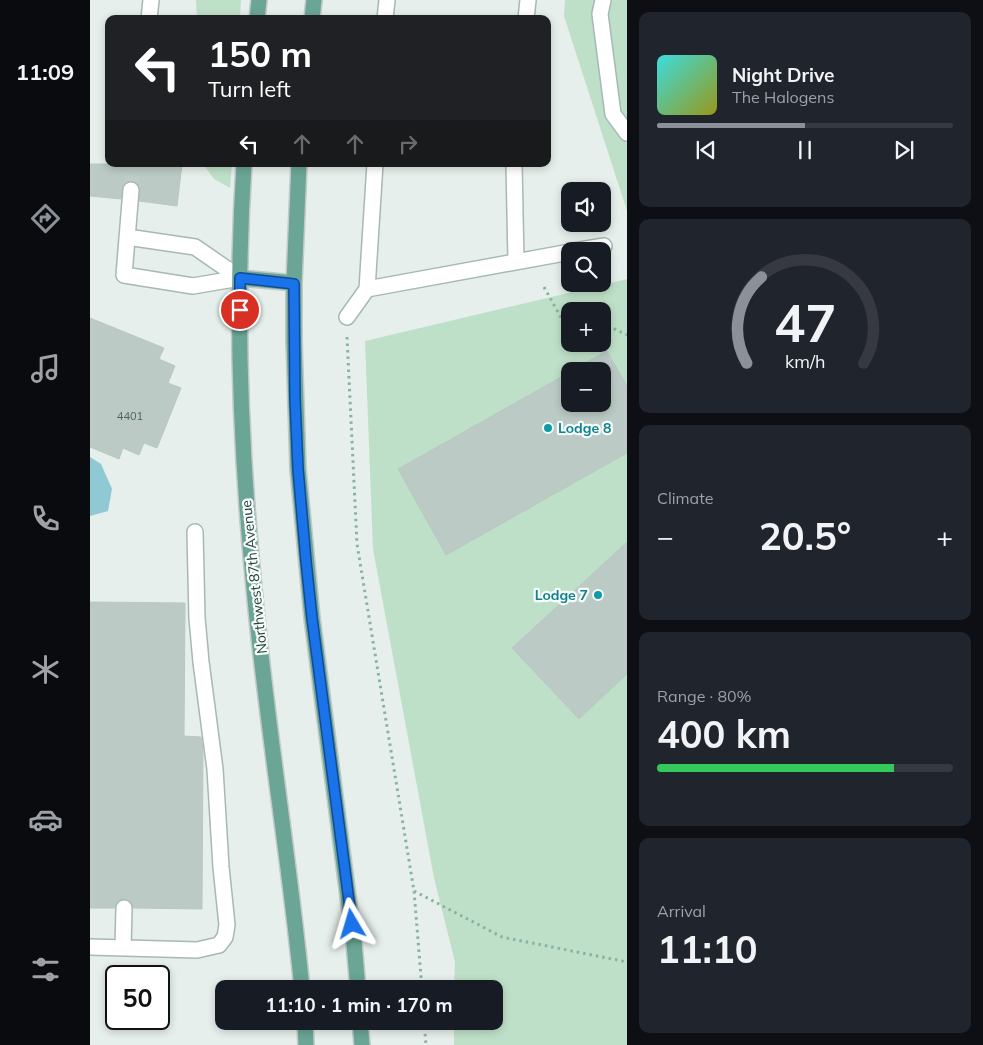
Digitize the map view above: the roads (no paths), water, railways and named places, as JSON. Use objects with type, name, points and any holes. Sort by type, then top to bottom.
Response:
[{"type":"main road","points":[[257,15],[258,0]]},
{"type":"main road","points":[[312,15],[314,0]]},
{"type":"main road","name":"Northwest 87th Avenue","points":[[244,167],[240,278],[241,416],[253,581],[301,980]]},
{"type":"main road","points":[[299,167],[294,284],[298,469],[312,618],[357,980]]},
{"type":"main road","points":[[240,278],[294,284]]},
{"type":"main road","points":[[305,1030],[306,1045]]},
{"type":"main road","points":[[361,1030],[362,1045]]},
{"type":"lane","points":[[149,15],[150,0]]},
{"type":"lane","points":[[385,15],[387,0]]},
{"type":"lane","points":[[526,15],[528,0]]},
{"type":"lane","points":[[603,0],[600,14],[613,114],[627,133]]},
{"type":"lane","points":[[346,317],[367,288],[375,167]]},
{"type":"lane","points":[[514,167],[516,262]]},
{"type":"lane","points":[[131,190],[124,275],[192,286],[240,278]]},
{"type":"lane","points":[[127,237],[195,247],[240,278]]},
{"type":"lane","points":[[367,288],[561,254]]},
{"type":"lane","points":[[90,947],[197,950],[219,945],[224,937],[227,925],[221,867],[216,769],[201,662],[195,532]]},
{"type":"lane","points":[[124,908],[124,948]]},
{"type":"water","points":[[90,457],[101,464],[112,489],[108,511],[90,516]]},
{"type":"tunnel","points":[[131,190],[134,167]]},
{"type":"place","name":"Lodge 8","points":[[548,428]]},
{"type":"place","name":"Lodge 7","points":[[598,595]]}]
